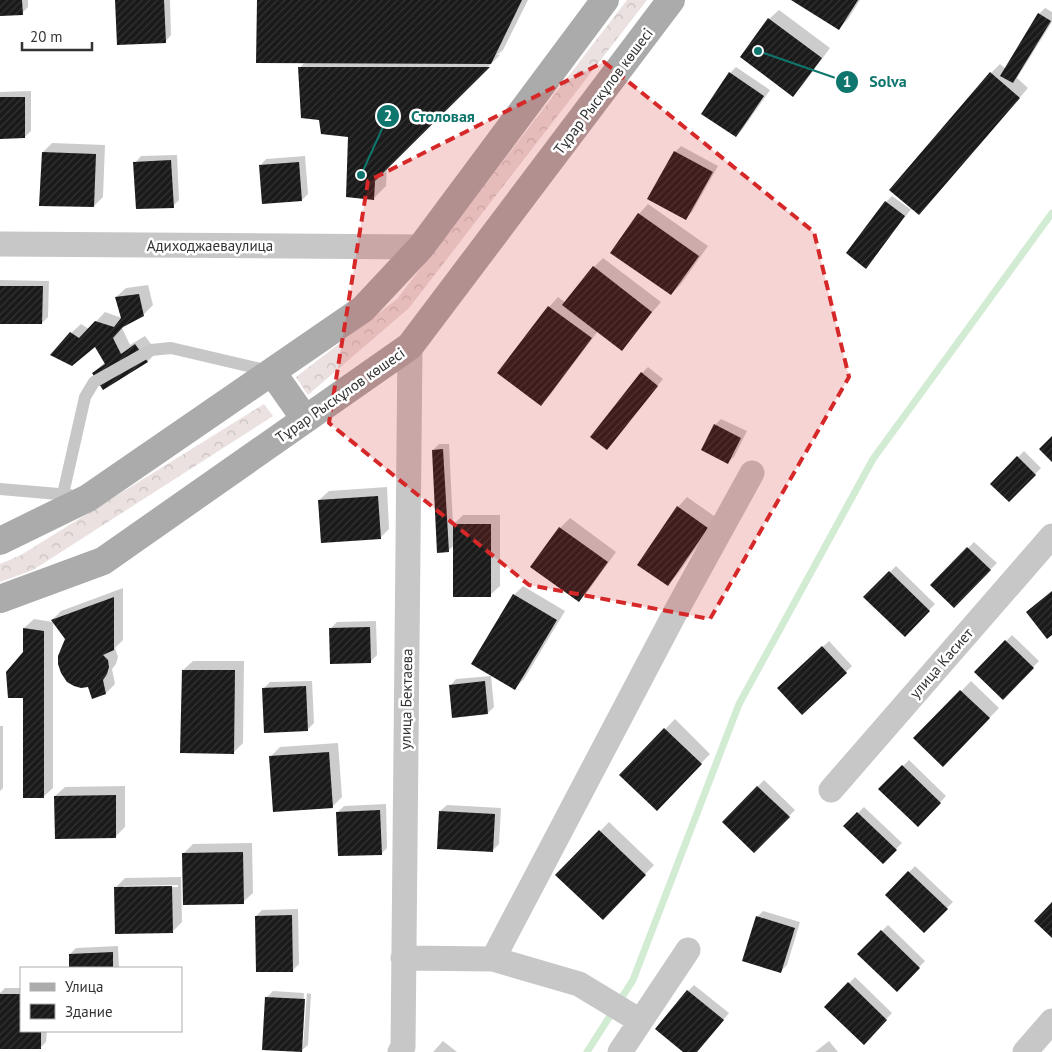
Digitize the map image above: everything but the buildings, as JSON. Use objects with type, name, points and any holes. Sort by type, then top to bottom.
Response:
[{"type":"main road","points":[[0,541],[272,372],[363,309],[421,247],[605,0]]},
{"type":"main road","name":"Тұрар Рыскұлов көшесі","points":[[0,599],[103,561],[410,346],[671,0]]},
{"type":"main road","points":[[272,372],[305,419]]},
{"type":"street","name":"Адиходжаеваулица","points":[[0,244],[421,247]]},
{"type":"street","name":"улица Бектаева","points":[[400,1052],[403,1047],[410,346]]},
{"type":"street","points":[[493,959],[675,613],[752,473]]},
{"type":"street","name":"улица Касиет","points":[[830,790],[1052,536]]},
{"type":"street","points":[[620,1052],[688,950]]},
{"type":"street","points":[[403,958],[493,959],[579,984],[640,1021]]},
{"type":"street","points":[[1025,1052],[1052,1021]]},
{"type":"lane","points":[[0,489],[75,496],[85,397],[94,382],[151,350],[170,348],[272,372]]},
{"type":"highlighted area","points":[[604,62],[814,232],[849,377],[710,619],[529,585],[329,423],[368,181]]},
{"type":"green space","points":[[627,0],[647,0],[409,308],[308,395],[296,377],[397,299]]},
{"type":"green space","points":[[264,404],[273,416],[33,570],[0,582],[0,564],[21,555]]},
{"type":"waterway","points":[[587,1052],[633,980],[739,704],[873,459],[1052,213]]},
{"type":"place","name":"Solva","points":[[758,51]]},
{"type":"place","name":"Столовая","points":[[361,175]]}]
